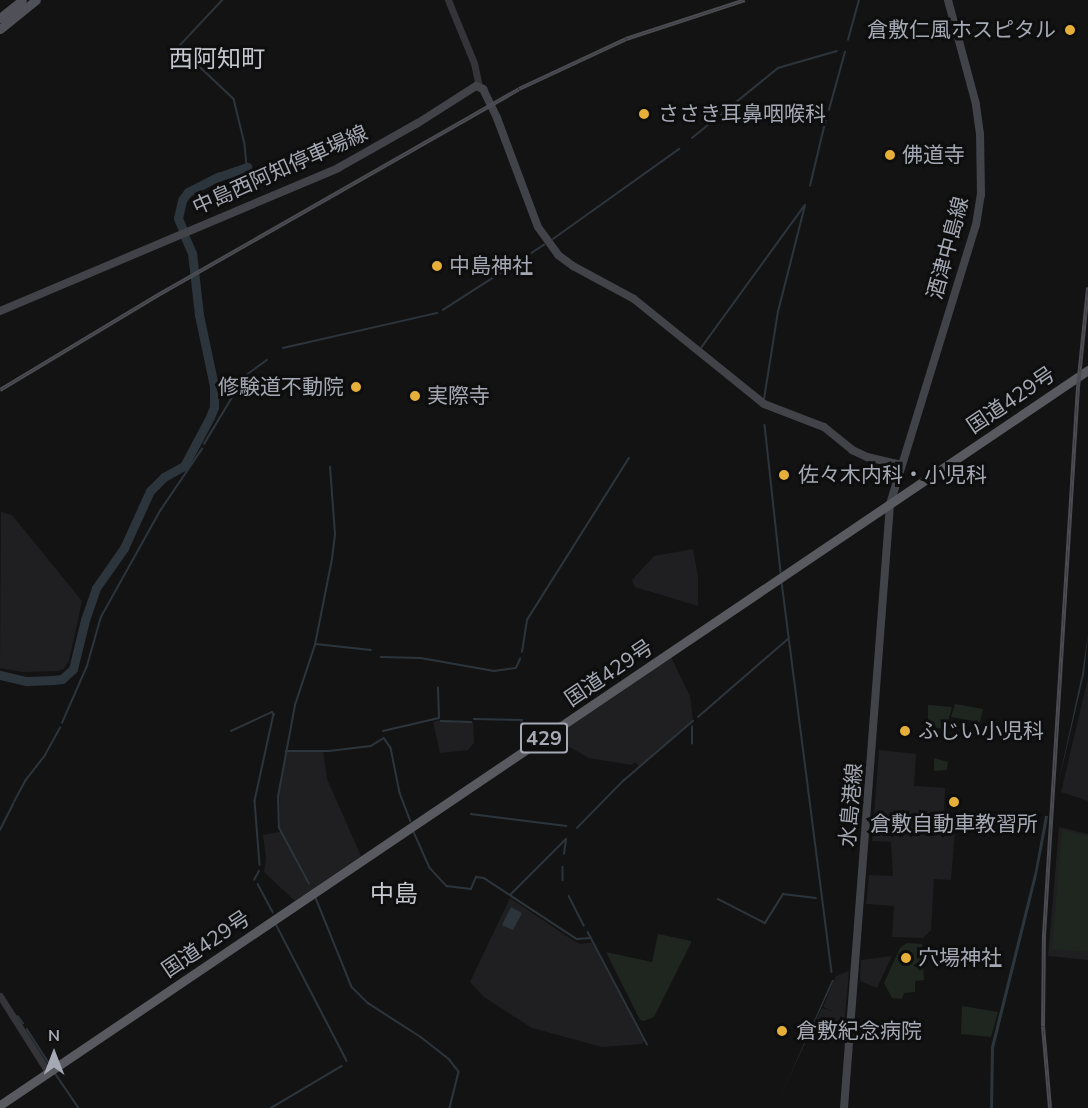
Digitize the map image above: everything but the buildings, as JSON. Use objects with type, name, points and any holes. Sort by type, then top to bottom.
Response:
[{"type":"highway","name":"国道429号","points":[[0,1105],[1088,370]]},
{"type":"main road","points":[[0,18],[22,0]]},
{"type":"main road","points":[[0,29],[36,0]]},
{"type":"main road","name":"酒津中島線","points":[[901,465],[971,242],[981,195],[980,134],[976,104],[948,0]]},
{"type":"main road","name":"中島西阿知停車場線","points":[[0,311],[338,168],[418,123],[472,87],[479,87]]},
{"type":"main road","points":[[479,87],[497,118],[538,227],[558,255],[573,266],[634,300],[765,405],[824,427],[859,453],[901,465],[890,504]]},
{"type":"main road","name":"水島港線","points":[[844,1108],[890,504]]},
{"type":"street","points":[[448,0],[474,63],[479,87]]},
{"type":"street","points":[[0,996],[48,1072]]},
{"type":"shaded area","points":[[1,512],[12,515],[82,601],[69,661],[64,669],[23,672],[0,668]]},
{"type":"shaded area","points":[[693,549],[698,577],[698,606],[635,587],[632,580],[654,556]]},
{"type":"shaded area","points":[[1088,634],[1084,674],[1058,785],[1082,674]]},
{"type":"shaded area","points":[[670,655],[690,696],[693,720],[639,766],[635,762],[632,765],[589,758],[552,737]]},
{"type":"shaded area","points":[[1088,678],[1088,801],[1061,792]]},
{"type":"shaded area","points":[[955,704],[983,709],[980,722],[951,717]]},
{"type":"shaded area","points":[[928,705],[952,707],[946,729],[928,727]]},
{"type":"shaded area","points":[[440,720],[473,722],[474,743],[468,750],[440,753],[433,722]]},
{"type":"shaded area","points":[[323,750],[327,779],[361,856],[295,901],[264,872],[266,859],[263,835],[280,832],[279,792],[286,752]]},
{"type":"shaded area","points":[[879,750],[916,754],[914,786],[945,788],[944,816],[950,816],[949,830],[955,831],[951,880],[934,879],[931,930],[923,938],[892,937],[894,906],[866,904],[869,875],[893,876],[891,842],[872,841]]},
{"type":"shaded area","points":[[934,758],[948,762],[947,770],[934,771]]},
{"type":"shaded area","points":[[1045,816],[1048,816],[1036,879],[994,1048],[993,1108],[990,1108],[991,1047],[1035,871]]},
{"type":"shaded area","points":[[1059,827],[1088,834],[1088,960],[1048,956]]},
{"type":"shaded area","points":[[1062,830],[1088,836],[1088,952],[1052,949]]},
{"type":"shaded area","points":[[510,898],[574,941],[580,944],[592,942],[644,1041],[642,1044],[602,1047],[532,1028],[484,997],[470,982]]},
{"type":"shaded area","points":[[511,907],[522,913],[513,930],[502,925]]},
{"type":"shaded area","points":[[658,934],[691,941],[691,943],[654,1017],[644,1021],[640,1020],[606,952],[652,962]]},
{"type":"shaded area","points":[[907,943],[922,944],[924,980],[915,981],[915,992],[904,993],[902,999],[892,998],[884,983],[900,948]]},
{"type":"shaded area","points":[[892,956],[877,988],[860,981],[861,960]]},
{"type":"shaded area","points":[[849,971],[843,1040],[813,1027],[822,1008],[834,1012],[823,1007],[836,976]]},
{"type":"shaded area","points":[[832,980],[834,980],[775,1108],[795,1064]]},
{"type":"shaded area","points":[[962,1006],[998,1012],[991,1037],[961,1034]]},
{"type":"waterway","points":[[223,0],[179,47],[234,99],[245,144],[247,167]]},
{"type":"waterway","points":[[848,40],[859,0]]},
{"type":"waterway","points":[[692,138],[778,68],[837,51]]},
{"type":"waterway","points":[[829,110],[845,52]]},
{"type":"waterway","points":[[810,186],[826,119]]},
{"type":"waterway","points":[[553,239],[679,149]]},
{"type":"waterway","points":[[183,230],[178,218],[182,200],[188,192],[218,177],[247,167]]},
{"type":"waterway","points":[[764,399],[778,312],[805,205]]},
{"type":"waterway","points":[[701,348],[804,206]]},
{"type":"waterway","points":[[0,675],[27,681],[53,680],[62,679],[73,669],[85,620],[96,588],[124,548],[150,491],[164,477],[184,466],[210,417],[214,407],[214,386],[199,315],[192,253],[185,237]]},
{"type":"waterway","points":[[443,310],[544,245]]},
{"type":"waterway","points":[[283,348],[437,313]]},
{"type":"waterway","points":[[204,444],[245,376],[267,360]]},
{"type":"waterway","points":[[765,425],[781,572]]},
{"type":"waterway","points":[[62,723],[87,666],[101,617],[160,511],[202,449]]},
{"type":"waterway","points":[[522,652],[527,620],[629,458]]},
{"type":"waterway","points":[[309,884],[279,828],[278,797],[295,705],[315,645],[332,559],[335,534],[330,467]]},
{"type":"waterway","points":[[782,582],[832,972]]},
{"type":"waterway","points":[[698,717],[788,639]]},
{"type":"waterway","points":[[316,644],[371,650]]},
{"type":"waterway","points":[[381,657],[421,658],[494,671],[516,668],[520,659]]},
{"type":"waterway","points":[[383,731],[439,718],[438,688]]},
{"type":"waterway","points":[[231,731],[272,712],[274,714],[255,801],[260,865]]},
{"type":"waterway","points":[[474,719],[522,720]]},
{"type":"waterway","points":[[441,721],[471,722]]},
{"type":"waterway","points":[[577,828],[623,781],[693,721]]},
{"type":"waterway","points":[[522,722],[523,735],[538,736]]},
{"type":"waterway","points":[[692,727],[692,744]]},
{"type":"waterway","points":[[14,802],[60,728]]},
{"type":"waterway","points":[[286,751],[329,751],[371,746],[384,738],[391,748],[400,793],[411,821]]},
{"type":"waterway","points":[[0,830],[13,804]]},
{"type":"waterway","points":[[471,814],[566,826]]},
{"type":"waterway","points":[[414,832],[430,868],[447,886],[471,889],[476,877],[484,878],[577,939],[591,938]]},
{"type":"waterway","points":[[510,895],[566,839]]},
{"type":"waterway","points":[[564,854],[566,840]]},
{"type":"waterway","points":[[563,867],[563,880]]},
{"type":"waterway","points":[[254,880],[259,871]]},
{"type":"waterway","points":[[258,884],[273,912]]},
{"type":"waterway","points":[[718,899],[765,923],[783,894],[816,898]]},
{"type":"waterway","points":[[569,896],[584,925]]},
{"type":"waterway","points":[[316,898],[352,987],[368,1003],[421,1037],[449,1059],[459,1072],[450,1108]]},
{"type":"waterway","points":[[276,924],[347,1061]]},
{"type":"waterway","points":[[588,932],[647,1044]]},
{"type":"waterway","points":[[18,1016],[23,1023]]},
{"type":"waterway","points":[[27,1029],[49,1063]]},
{"type":"waterway","points":[[271,1108],[342,1066]]},
{"type":"waterway","points":[[55,1073],[79,1108]]},
{"type":"railway","points":[[0,390],[160,294],[519,89],[626,39],[745,0]]},
{"type":"railway","points":[[1050,1108],[1043,1026],[1044,935],[1078,387],[1088,288]]},
{"type":"place","name":"倉敷仁風ホスピタル","points":[[1070,30]]},
{"type":"place","name":"ささき耳鼻咽喉科","points":[[644,114]]},
{"type":"place","name":"佛道寺","points":[[890,155]]},
{"type":"place","name":"中島神社","points":[[437,266]]},
{"type":"place","name":"修験道不動院","points":[[356,387]]},
{"type":"place","name":"実際寺","points":[[415,396]]},
{"type":"place","name":"佐々木内科・小児科","points":[[784,475]]},
{"type":"place","name":"ふじい小児科","points":[[905,731]]},
{"type":"place","name":"倉敷自動車教習所","points":[[954,802]]},
{"type":"place","name":"穴場神社","points":[[906,958]]},
{"type":"place","name":"倉敷紀念病院","points":[[782,1031]]},
{"type":"district","name":"西阿知町","points":[[217,60]]},
{"type":"district","name":"中島","points":[[394,895]]}]
